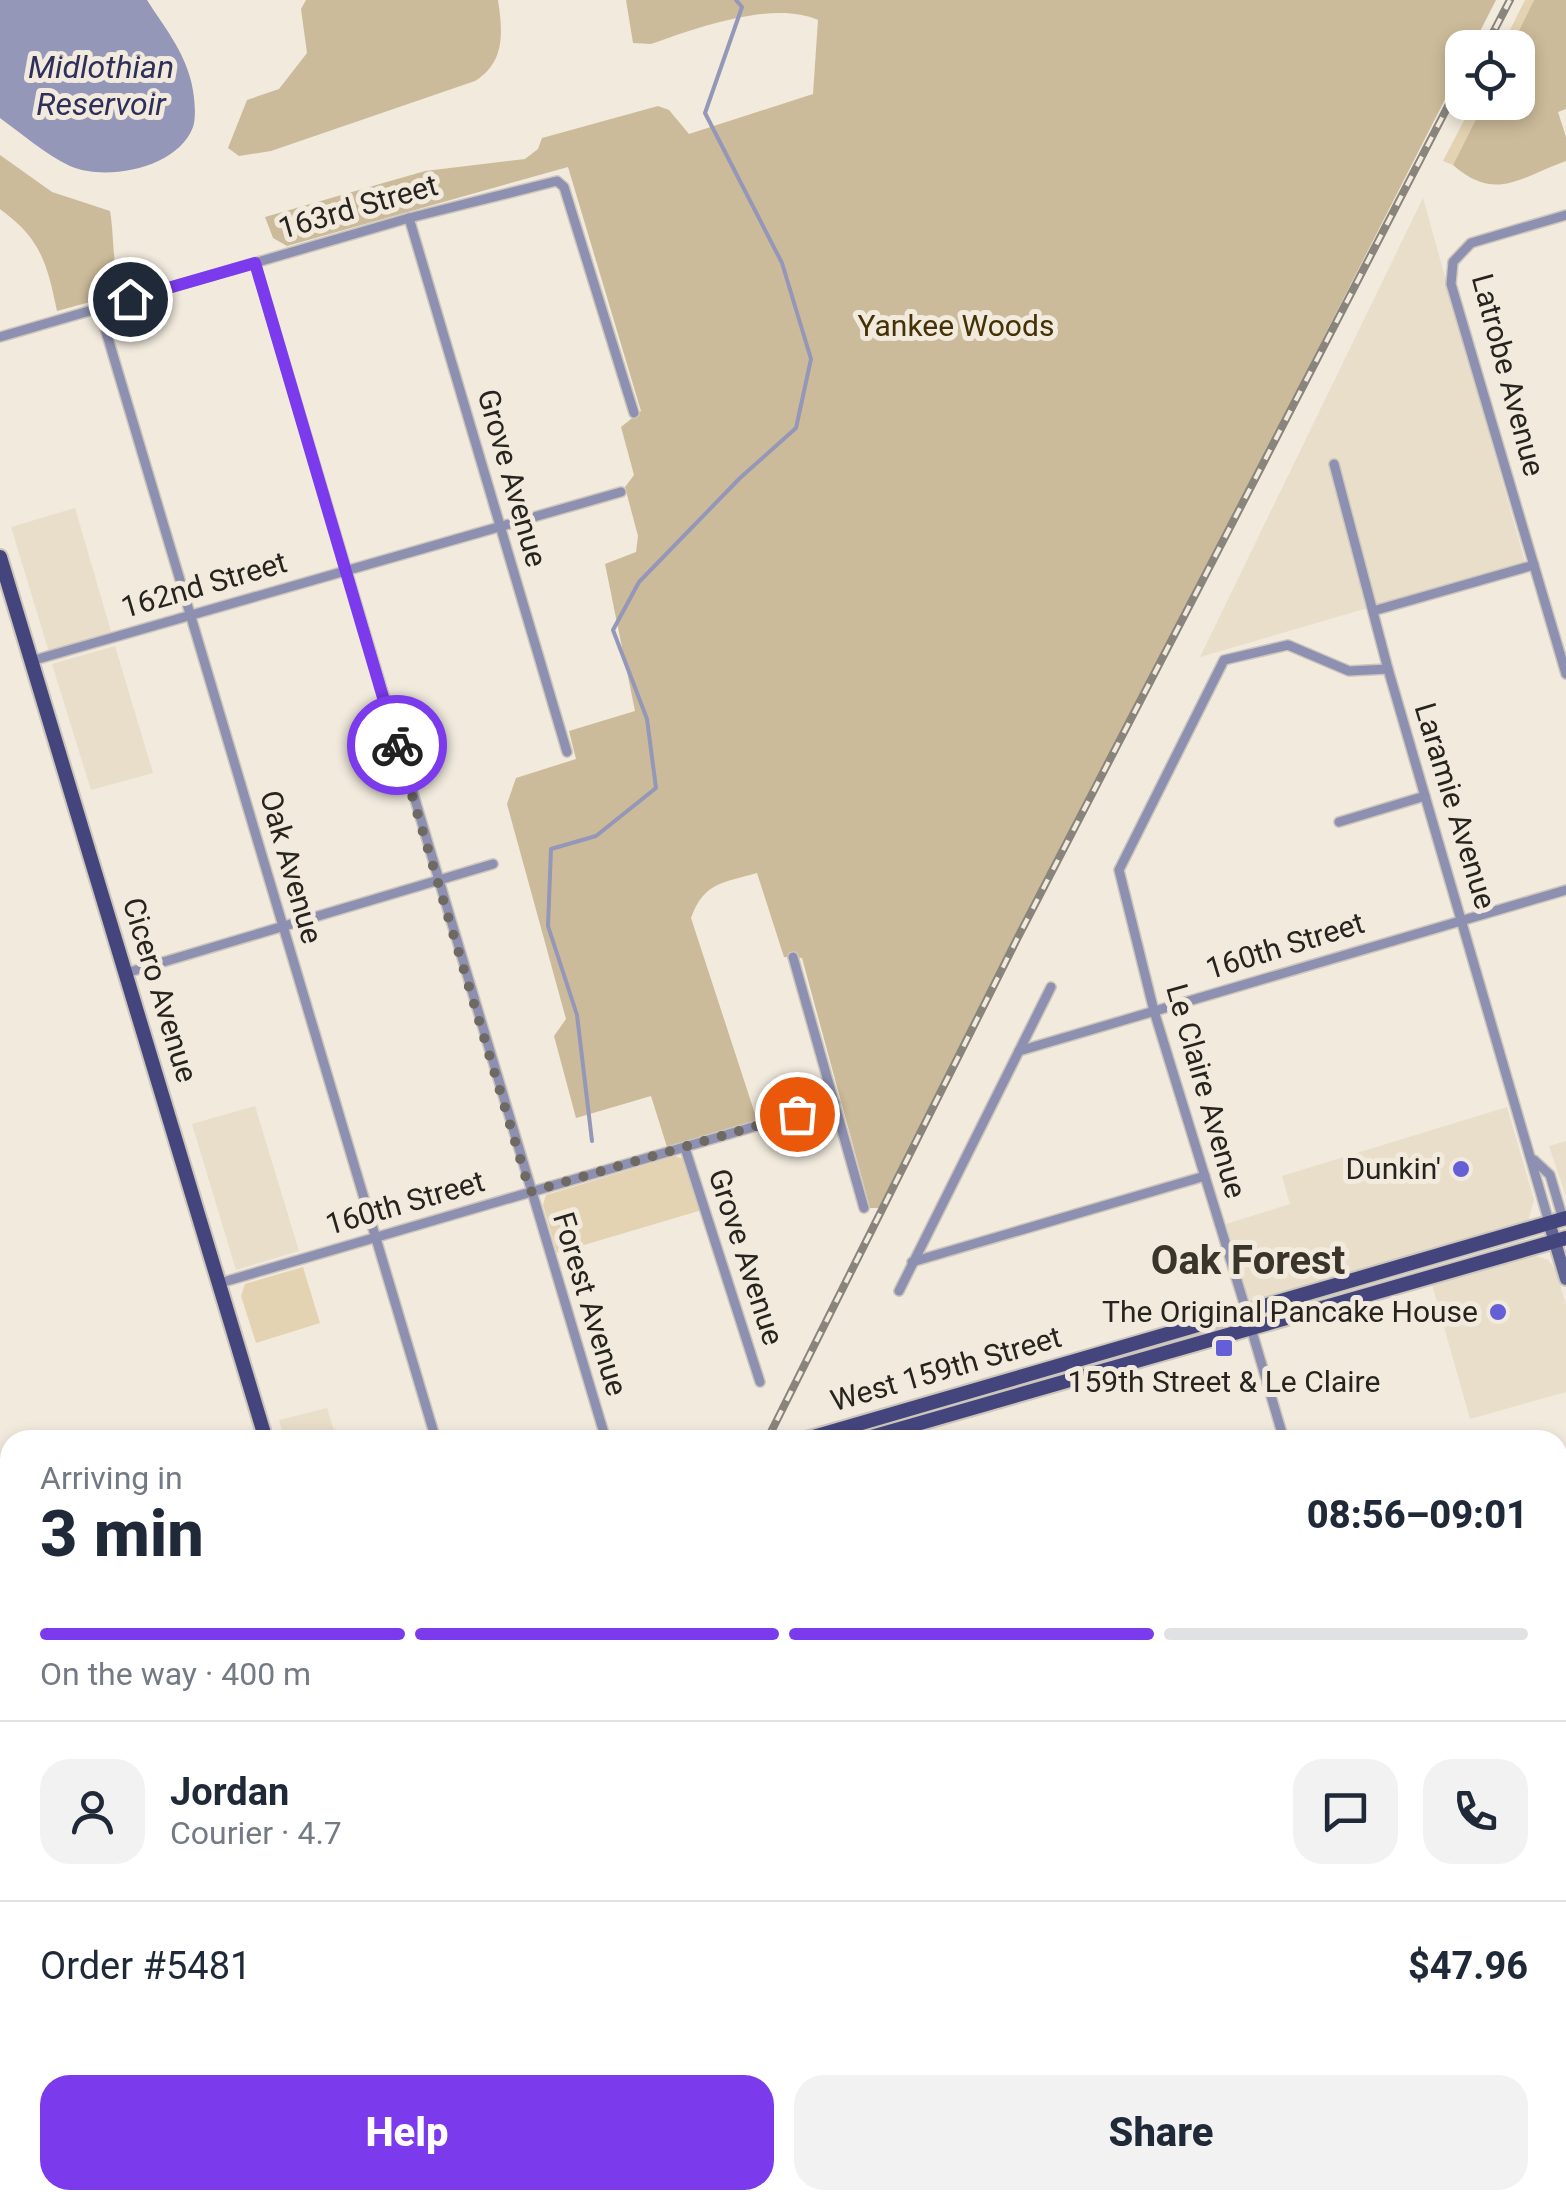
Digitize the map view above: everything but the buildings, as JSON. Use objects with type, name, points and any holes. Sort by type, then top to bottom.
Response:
[{"type":"main road","name":"Cicero Avenue","points":[[0,557],[263,1430]]},
{"type":"main road","name":"West 159th Street","points":[[837,1430],[1561,1222]]},
{"type":"main road","name":"West 159th Street","points":[[895,1430],[1560,1240]]},
{"type":"street","name":"163rd Street","points":[[0,337],[409,218],[557,180],[564,187],[634,414]]},
{"type":"street","name":"Latrobe Avenue","points":[[1566,215],[1470,243],[1454,262],[1452,284],[1566,674]]},
{"type":"street","name":"Grove Avenue","points":[[409,218],[567,752]]},
{"type":"street","name":"Forest Avenue","points":[[255,263],[603,1430]]},
{"type":"street","name":"Oak Avenue","points":[[99,308],[433,1430]]},
{"type":"street","name":"Laramie Avenue","points":[[1334,464],[1388,669],[1533,1160],[1561,1222],[1566,1279]]},
{"type":"street","name":"162nd Street","points":[[32,661],[621,492]]},
{"type":"street","points":[[1374,612],[1534,565]]},
{"type":"street","name":"Le Claire Avenue","points":[[1246,1310],[1154,1011],[1119,870],[1224,660],[1288,646],[1349,671],[1388,669]]},
{"type":"street","points":[[1338,822],[1426,796]]},
{"type":"street","points":[[126,973],[493,864]]},
{"type":"street","name":"160th Street","points":[[1019,1051],[1566,890]]},
{"type":"street","points":[[793,956],[864,1208]]},
{"type":"street","points":[[899,1290],[1051,987]]},
{"type":"street","name":"160th Street","points":[[220,1283],[834,1103]]},
{"type":"street","name":"Grove Avenue","points":[[685,1148],[760,1382]]},
{"type":"street","points":[[912,1262],[1205,1176]]},
{"type":"street","points":[[1250,1326],[1281,1430]]},
{"type":"shaded area","points":[[1525,0],[1534,0],[1519,30],[1510,30]]},
{"type":"shaded area","points":[[1464,120],[1476,120],[1453,165],[1443,161]]},
{"type":"shaded area","points":[[1423,198],[1525,562],[1200,657]]},
{"type":"shaded area","points":[[75,508],[112,635],[49,652],[11,527]]},
{"type":"shaded area","points":[[115,646],[153,773],[91,790],[52,664]]},
{"type":"shaded area","points":[[255,1106],[299,1251],[236,1270],[192,1124]]},
{"type":"shaded area","points":[[1507,1107],[1534,1200],[1528,1221],[1253,1302],[1248,1298],[1226,1224],[1290,1204],[1282,1176]]},
{"type":"shaded area","points":[[1566,1141],[1566,1196],[1549,1146]]},
{"type":"shaded area","points":[[675,1156],[684,1159],[702,1210],[557,1253],[543,1205],[546,1195]]},
{"type":"shaded area","points":[[1533,1255],[1548,1260],[1556,1270],[1566,1305],[1566,1392],[1470,1419],[1432,1284]]},
{"type":"shaded area","points":[[303,1267],[320,1323],[256,1343],[241,1296],[245,1284]]},
{"type":"shaded area","points":[[327,1408],[334,1430],[282,1430],[279,1420]]},
{"type":"green space","points":[[306,0],[498,0],[500,46],[492,65],[475,81],[271,151],[239,156],[228,148],[247,100],[279,89],[307,53],[301,9]]},
{"type":"green space","name":"Yankee Woods","points":[[626,0],[1496,0],[1481,30],[1445,30],[1445,99],[880,1208],[870,1208],[802,958],[784,957],[757,873],[716,886],[702,897],[691,918],[757,1120],[667,1147],[651,1096],[576,1118],[554,1036],[566,1019],[507,804],[516,778],[576,759],[569,731],[635,711],[605,564],[636,552],[638,536],[625,487],[634,475],[621,427],[641,411],[568,167],[287,246],[273,238],[265,217],[425,171],[525,159],[538,149],[542,138],[658,106],[669,110],[689,134],[813,94],[818,20],[780,13],[758,14],[651,44],[633,43]]},
{"type":"green space","points":[[1534,0],[1566,0],[1566,109],[1558,112],[1566,137],[1566,161],[1508,183],[1482,182],[1453,165],[1476,120],[1535,120],[1535,30],[1519,30]]},
{"type":"green space","points":[[0,155],[52,192],[110,211],[115,263],[123,293],[57,311],[40,253],[25,231],[0,209]]},
{"type":"water","name":"Midlothian Reservoir","points":[[0,0],[147,0],[188,69],[195,117],[185,141],[173,153],[139,168],[85,171],[52,156],[0,118]]},
{"type":"waterway","points":[[592,1141],[577,1015],[548,926],[551,849],[596,836],[656,788],[647,719],[613,630],[639,582],[740,478],[796,428],[811,359],[782,263],[705,113],[742,7],[736,0]]},
{"type":"railway","points":[[1494,30],[1510,0]]},
{"type":"railway","points":[[772,1430],[1017,939],[1445,112]]},
{"type":"way so far","points":[[397,745],[530,1192],[797,1114]]},
{"type":"place","name":"Dunkin'","points":[[1461,1169]]},
{"type":"place","name":"The Original Pancake House","points":[[1498,1312]]},
{"type":"place","name":"159th Street & Le Claire","points":[[1224,1348]]},
{"type":"district","name":"Oak Forest","points":[[1248,1260]]},
{"type":"route","points":[[130,299],[255,263],[397,745]]}]
